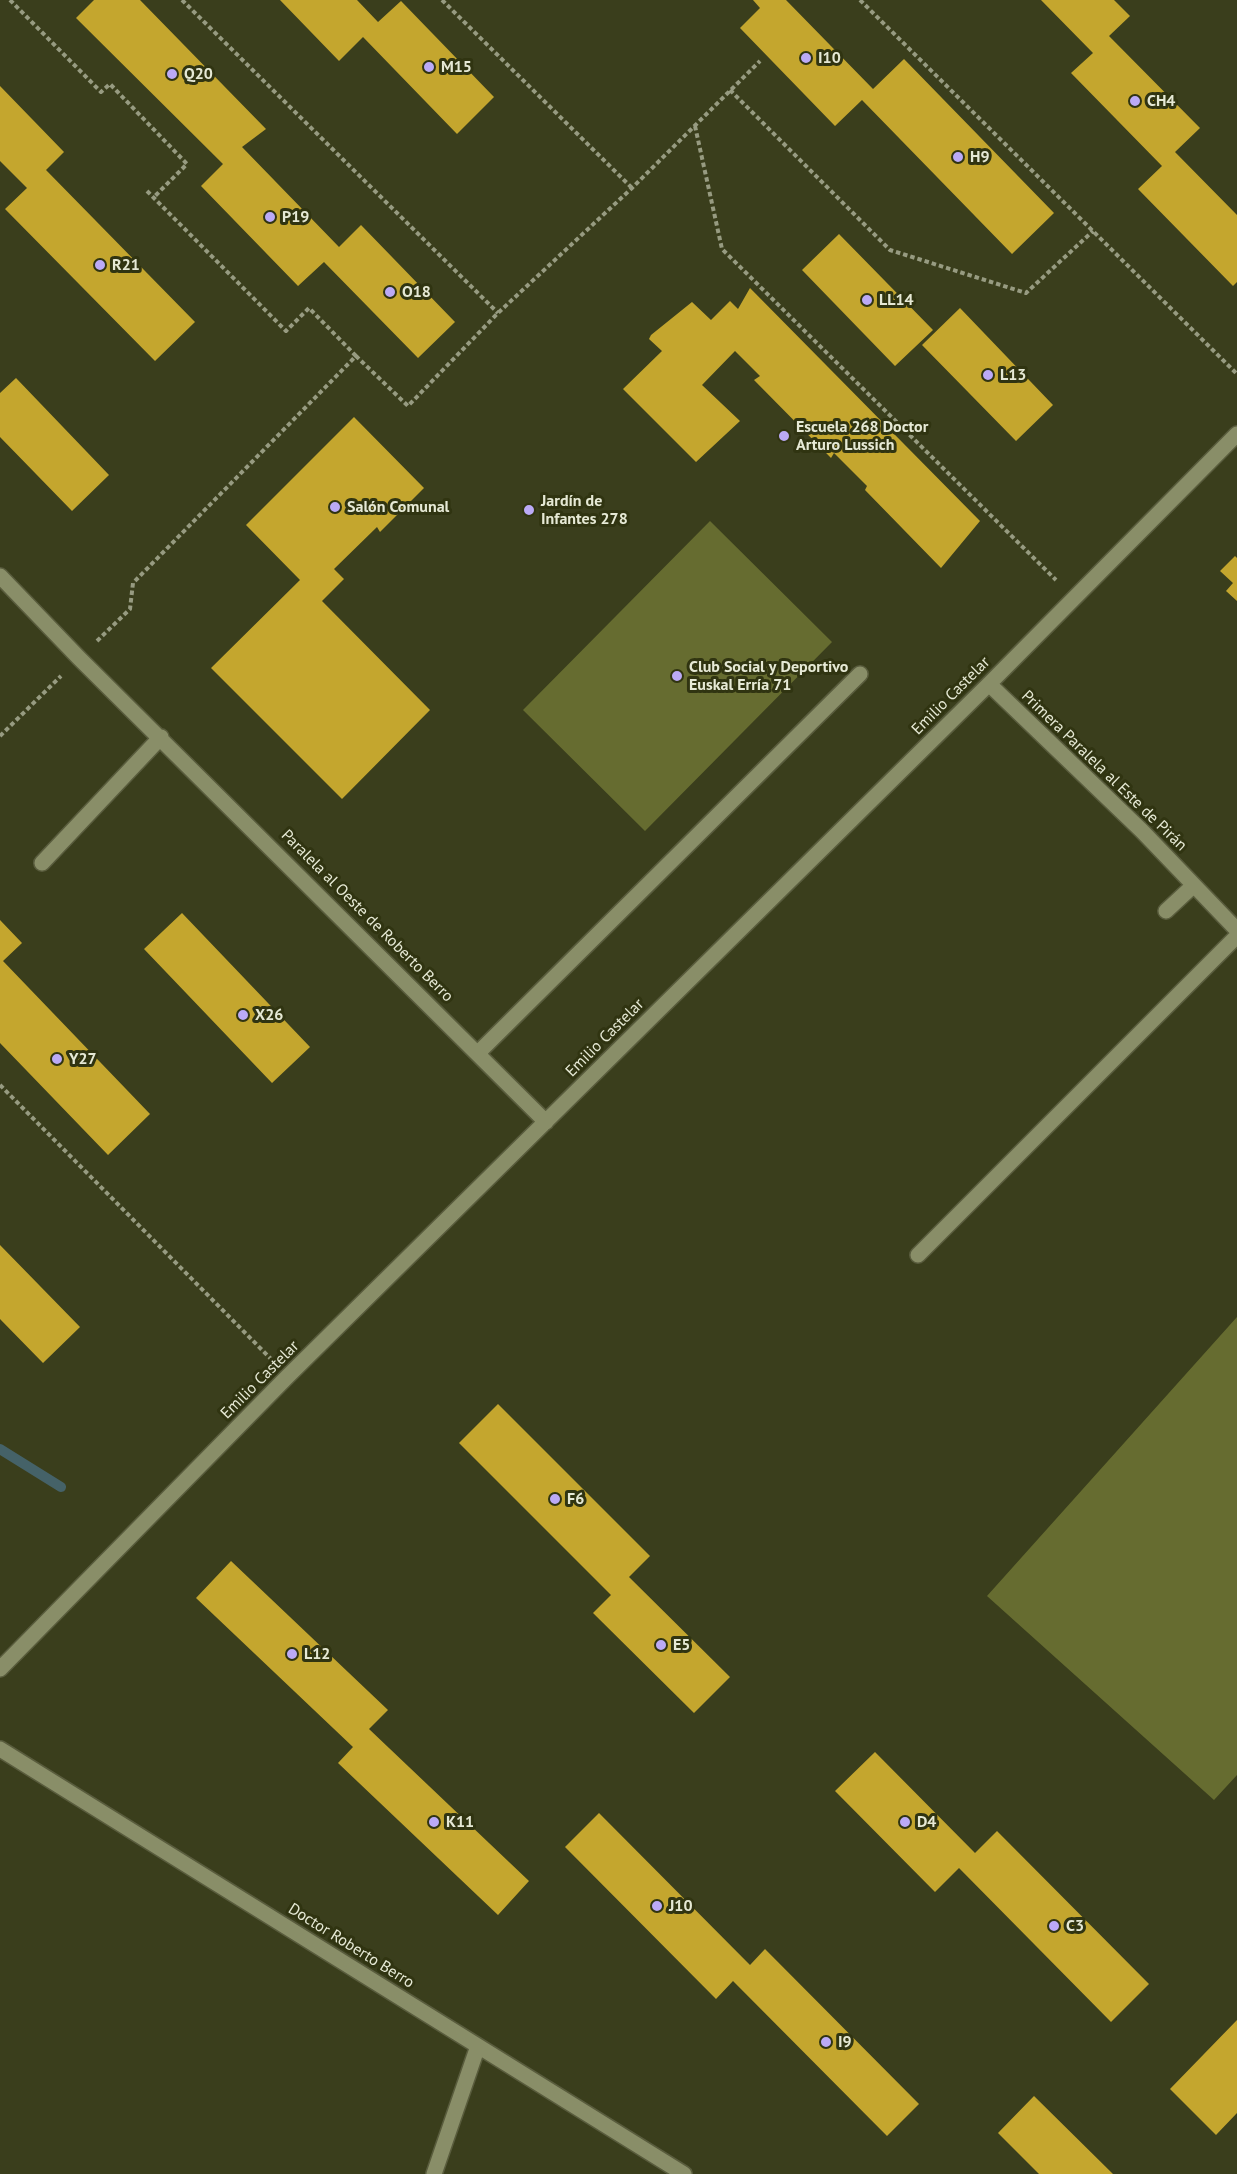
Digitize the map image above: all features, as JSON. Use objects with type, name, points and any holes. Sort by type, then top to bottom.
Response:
[{"type":"street","name":"Emilio Castelar","points":[[0,1669],[287,1377],[989,684],[1237,434]]},
{"type":"street","name":"Paralela al Oeste de Roberto Berro","points":[[0,576],[79,658],[546,1122]]},
{"type":"street","points":[[478,1053],[860,674]]},
{"type":"street","name":"Primera Paralela al Este de Pirán","points":[[989,684],[1142,831],[1237,930]]},
{"type":"street","points":[[42,863],[161,737]]},
{"type":"street","points":[[1166,911],[1194,885]]},
{"type":"street","points":[[918,1255],[1237,936]]},
{"type":"street","name":"Doctor Roberto Berro","points":[[0,1749],[684,2174]]},
{"type":"street","points":[[434,2174],[478,2046]]},
{"type":"path","points":[[10,0],[101,92],[110,84],[187,164],[154,197]]},
{"type":"path","points":[[182,0],[498,313]]},
{"type":"path","points":[[442,0],[632,188]]},
{"type":"path","points":[[860,0],[1237,374]]},
{"type":"path","points":[[147,191],[286,331],[309,308],[408,406],[498,313],[632,188],[760,61]]},
{"type":"path","points":[[730,90],[890,250],[1026,293],[1093,231]]},
{"type":"path","points":[[695,126],[723,249],[1074,598]]},
{"type":"path","points":[[0,736],[130,609],[133,583],[356,356]]},
{"type":"path","points":[[0,1085],[236,1322],[287,1377]]},
{"type":"green space","name":"Club Social y Deportivo Euskal Erría 71","points":[[710,521],[832,642],[645,831],[523,710]]},
{"type":"green space","points":[[1237,1317],[1237,1775],[1214,1800],[987,1596]]},
{"type":"building","points":[[94,0],[140,0],[266,129],[242,147],[339,247],[361,225],[455,322],[418,358],[324,262],[298,286],[201,186],[223,164],[76,18]]},
{"type":"building","name":"M15","points":[[280,0],[357,0],[378,22],[401,1],[494,97],[457,134],[363,37],[339,61]]},
{"type":"building","name":"H9","points":[[753,0],[786,0],[873,89],[904,59],[1054,213],[1012,254],[862,100],[835,126],[740,28],[760,8]]},
{"type":"building","points":[[1041,0],[1114,0],[1130,16],[1109,36],[1200,128],[1175,152],[1237,215],[1237,282],[1233,286],[1138,189],[1162,166],[1071,73],[1093,53]]},
{"type":"building","name":"R21","points":[[0,86],[64,152],[46,170],[195,322],[155,361],[5,209],[27,188],[0,161]]},
{"type":"building","name":"LL14","points":[[839,234],[933,330],[895,366],[802,270]]},
{"type":"building","points":[[750,288],[980,521],[941,568],[865,490],[867,486],[834,453],[831,458],[754,380],[760,376],[735,351],[702,385],[740,421],[696,462],[623,389],[662,351],[649,339],[651,335],[692,302],[711,320],[730,301],[738,309]]},
{"type":"building","name":"L13","points":[[960,308],[1053,405],[1016,441],[922,345]]},
{"type":"building","points":[[16,378],[109,475],[72,511],[0,437],[0,393]]},
{"type":"building","points":[[354,417],[424,488],[380,532],[377,527],[334,569],[344,579],[322,601],[430,710],[342,799],[211,668],[300,580],[246,525]]},
{"type":"building","points":[[1235,556],[1237,558],[1237,601],[1226,591],[1233,583],[1220,571]]},
{"type":"building","name":"X26","points":[[182,913],[310,1047],[272,1083],[144,949]]},
{"type":"building","name":"Y27","points":[[0,920],[22,943],[3,961],[150,1114],[108,1155],[0,1043]]},
{"type":"building","points":[[0,1245],[80,1327],[43,1363],[0,1319]]},
{"type":"building","name":"F6","points":[[498,1404],[650,1556],[629,1577],[730,1677],[694,1713],[593,1613],[611,1595],[459,1443]]},
{"type":"building","points":[[231,1561],[388,1710],[369,1729],[529,1881],[498,1915],[338,1763],[353,1747],[196,1598]]},
{"type":"building","points":[[875,1752],[975,1853],[997,1831],[1149,1984],[1111,2022],[959,1868],[935,1892],[835,1791]]},
{"type":"building","points":[[599,1813],[750,1965],[765,1949],[919,2104],[887,2136],[733,1981],[716,1999],[565,1847]]},
{"type":"building","points":[[1237,2020],[1237,2113],[1216,2135],[1170,2089]]},
{"type":"building","points":[[1034,2096],[1113,2174],[1039,2174],[998,2133]]},
{"type":"waterway","points":[[0,1449],[61,1487]]},
{"type":"place","name":"I10","points":[[806,58]]},
{"type":"place","name":"M15","points":[[429,67]]},
{"type":"place","name":"Q20","points":[[172,74]]},
{"type":"place","name":"CH4","points":[[1135,101]]},
{"type":"place","name":"H9","points":[[958,157]]},
{"type":"place","name":"P19","points":[[270,217]]},
{"type":"place","name":"R21","points":[[100,265]]},
{"type":"place","name":"O18","points":[[390,292]]},
{"type":"place","name":"LL14","points":[[867,300]]},
{"type":"place","name":"L13","points":[[988,375]]},
{"type":"place","name":"Escuela 268 Doctor Arturo Lussich","points":[[784,436]]},
{"type":"place","name":"Salón Comunal","points":[[335,507]]},
{"type":"place","name":"Jardín de Infantes 278","points":[[529,510]]},
{"type":"place","name":"Club Social y Deportivo Euskal Erría 71","points":[[677,676]]},
{"type":"place","name":"X26","points":[[243,1015]]},
{"type":"place","name":"Y27","points":[[57,1059]]},
{"type":"place","name":"F6","points":[[555,1499]]},
{"type":"place","name":"E5","points":[[661,1645]]},
{"type":"place","name":"L12","points":[[292,1654]]},
{"type":"place","name":"K11","points":[[434,1822]]},
{"type":"place","name":"D4","points":[[905,1822]]},
{"type":"place","name":"J10","points":[[657,1906]]},
{"type":"place","name":"C3","points":[[1054,1926]]},
{"type":"place","name":"I9","points":[[826,2042]]}]
